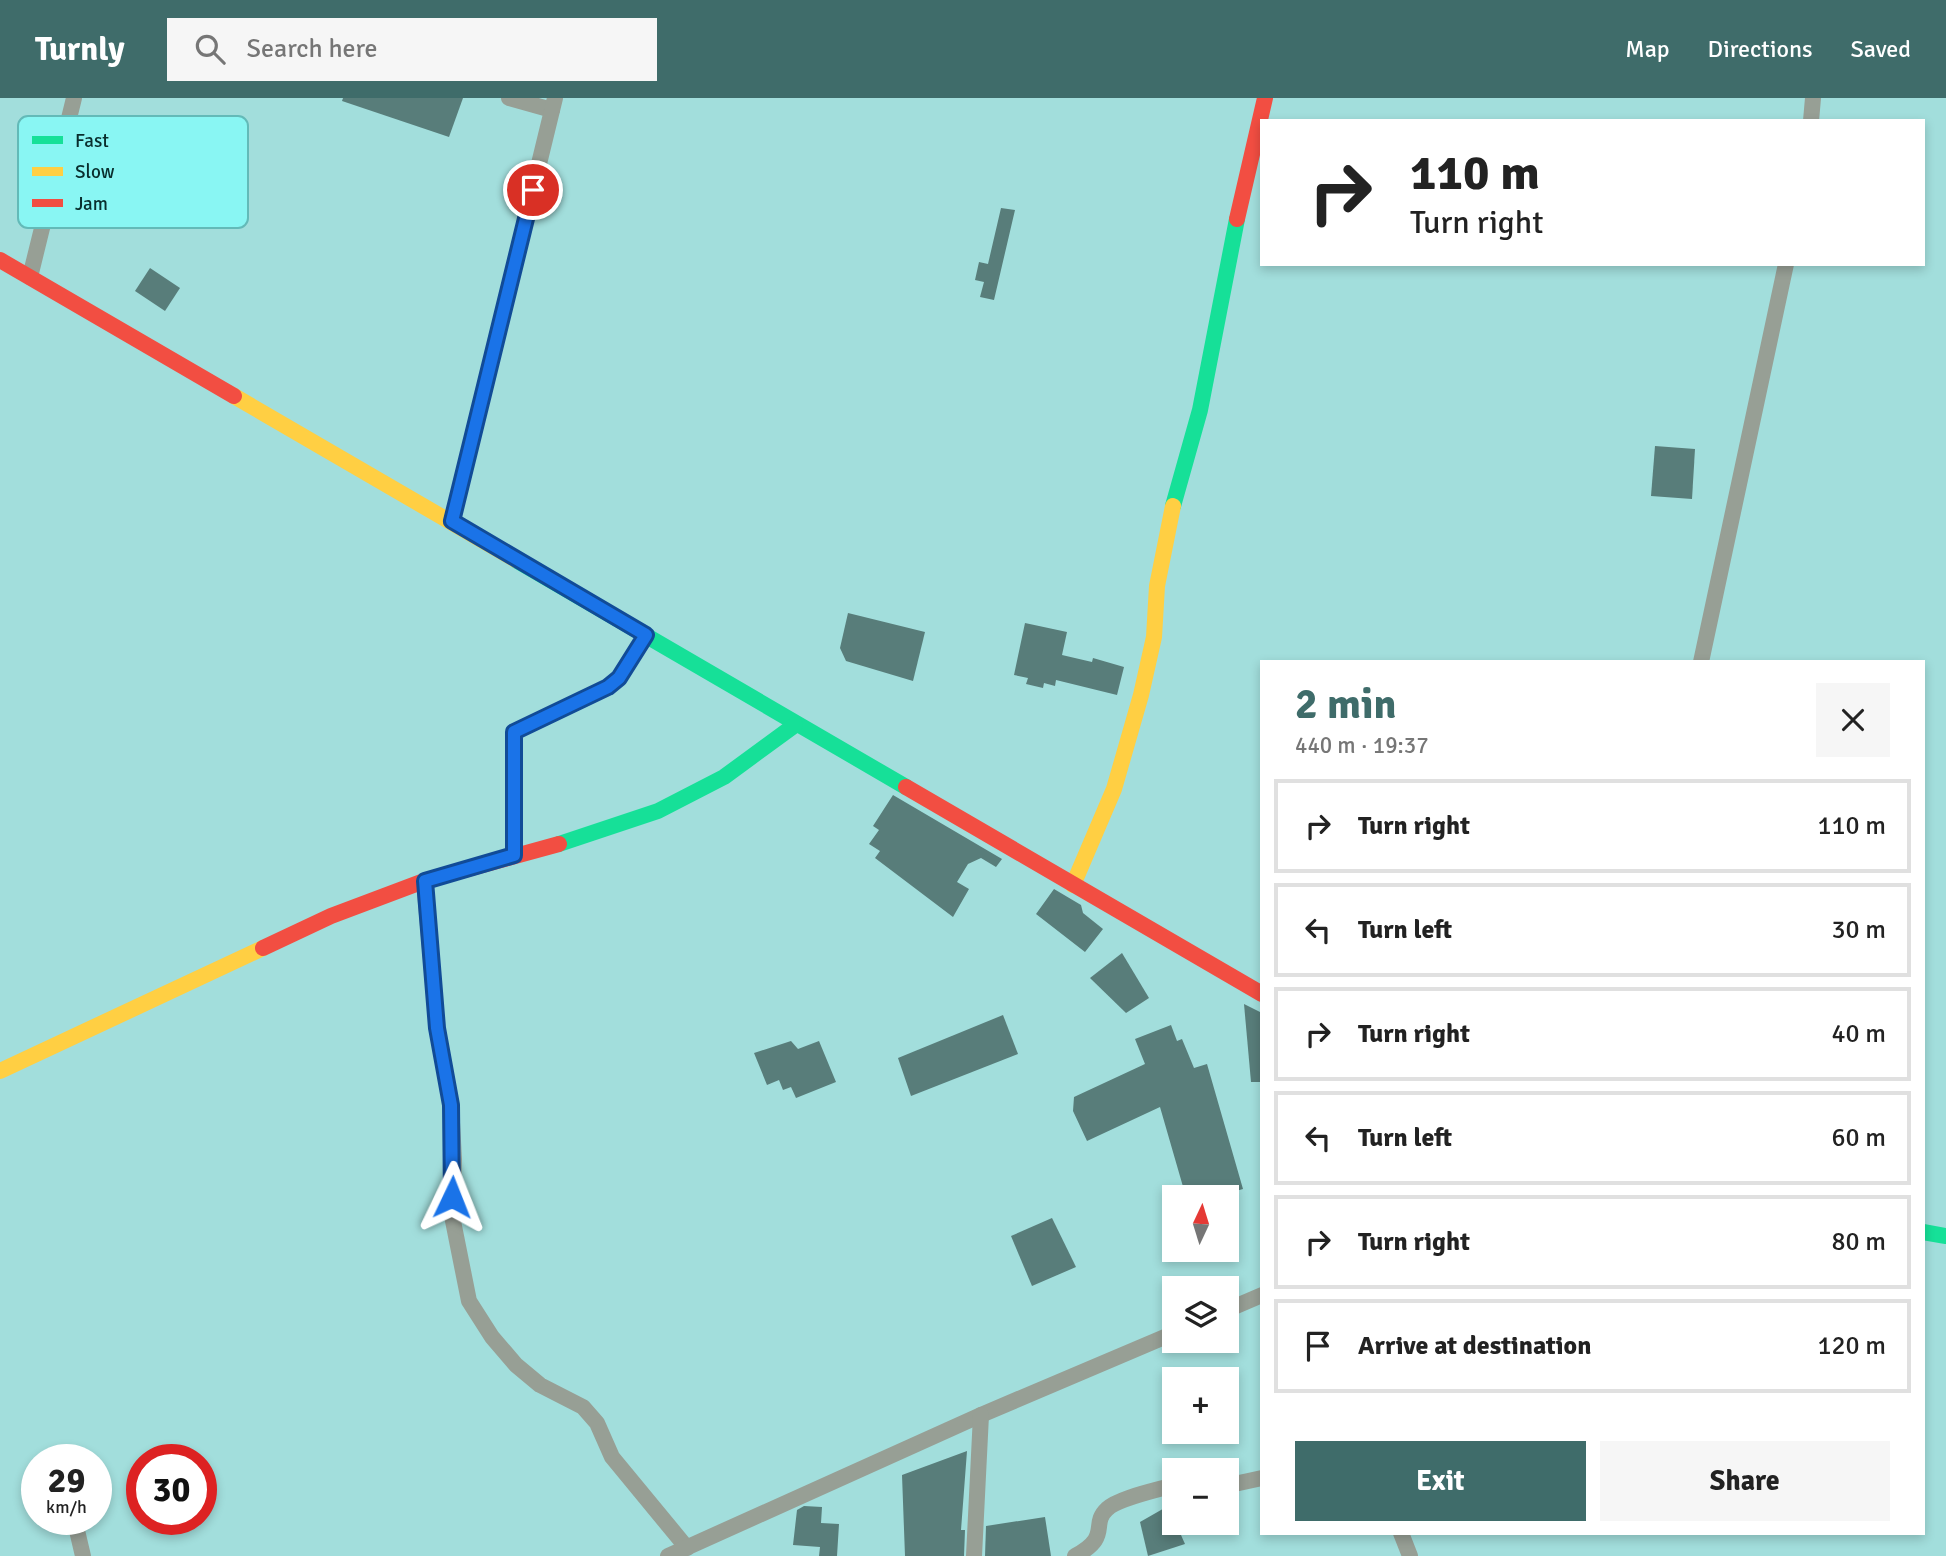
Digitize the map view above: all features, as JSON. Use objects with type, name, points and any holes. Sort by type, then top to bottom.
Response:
[{"type":"street","points":[[70,116],[74,98]]},
{"type":"street","points":[[452,521],[554,104],[509,98]]},
{"type":"street","points":[[1260,119],[1265,98]]},
{"type":"street","points":[[1811,119],[1813,98]]},
{"type":"street","points":[[1073,885],[1114,789],[1141,695],[1154,638],[1157,586],[1175,497],[1200,410],[1226,271],[1260,120]]},
{"type":"street","points":[[30,277],[42,228]]},
{"type":"street","points":[[0,260],[1260,993]]},
{"type":"street","points":[[1701,660],[1786,266]]},
{"type":"street","points":[[514,855],[514,732],[608,687],[619,678],[646,635]]},
{"type":"street","points":[[0,1071],[331,916],[425,881],[592,835],[658,811],[724,777],[794,724]]},
{"type":"street","points":[[425,881],[437,1028],[451,1105],[454,1159],[452,1216],[469,1301],[492,1337],[516,1365],[540,1385],[583,1407],[597,1423],[612,1457],[687,1548]]},
{"type":"street","points":[[1925,1232],[1946,1236]]},
{"type":"street","points":[[1239,1305],[1260,1296]]},
{"type":"street","points":[[667,1556],[981,1415],[1162,1338]]},
{"type":"street","points":[[974,1556],[981,1415]]},
{"type":"street","points":[[1239,1483],[1260,1478]]},
{"type":"street","points":[[1075,1556],[1100,1536],[1100,1519],[1112,1505],[1162,1489]]},
{"type":"street","points":[[78,1535],[82,1556]]},
{"type":"street","points":[[1402,1535],[1410,1556]]},
{"type":"building","points":[[343,98],[463,98],[449,137],[342,101]]},
{"type":"building","points":[[1001,208],[1015,210],[994,300],[980,297],[984,282],[975,280],[979,262],[988,264]]},
{"type":"building","points":[[150,268],[180,288],[165,311],[135,291]]},
{"type":"building","points":[[1655,446],[1695,449],[1692,499],[1651,496]]},
{"type":"building","points":[[848,613],[925,632],[913,681],[846,661],[840,648]]},
{"type":"building","points":[[1025,623],[1067,632],[1062,655],[1092,662],[1093,658],[1124,667],[1117,695],[1056,680],[1055,686],[1044,683],[1043,688],[1026,684],[1028,678],[1014,675]]},
{"type":"building","points":[[893,795],[1002,859],[996,867],[981,858],[968,864],[957,882],[969,889],[953,917],[875,858],[880,851],[869,844],[879,830],[873,826]]},
{"type":"building","points":[[1054,889],[1081,905],[1083,913],[1103,929],[1085,952],[1036,914]]},
{"type":"building","points":[[1122,953],[1149,998],[1126,1013],[1090,978]]},
{"type":"building","points":[[1244,1004],[1260,1012],[1260,1082],[1251,1082]]},
{"type":"building","points":[[1003,1015],[1018,1054],[911,1096],[898,1058]]},
{"type":"building","points":[[1171,1025],[1177,1041],[1182,1039],[1194,1068],[1207,1064],[1243,1189],[1239,1190],[1239,1185],[1183,1185],[1160,1107],[1087,1141],[1073,1111],[1074,1097],[1145,1064],[1135,1039]]},
{"type":"building","points":[[791,1041],[798,1049],[819,1041],[836,1082],[796,1098],[791,1087],[783,1090],[779,1080],[767,1085],[754,1053]]},
{"type":"building","points":[[1052,1218],[1076,1267],[1032,1286],[1011,1236]]},
{"type":"building","points":[[967,1451],[961,1530],[965,1530],[964,1556],[905,1556],[902,1475]]},
{"type":"building","points":[[804,1506],[822,1507],[821,1523],[839,1524],[837,1556],[819,1556],[820,1547],[793,1545],[797,1510]]},
{"type":"building","points":[[1162,1509],[1162,1535],[1181,1535],[1185,1544],[1148,1556],[1140,1522]]},
{"type":"building","points":[[1045,1517],[1051,1556],[985,1556],[986,1526]]},
{"type":"traffic: fast","points":[[1173,506],[1200,410],[1237,219]]},
{"type":"traffic: fast","points":[[516,560],[906,787]]},
{"type":"traffic: fast","points":[[559,844],[658,811],[724,777],[795,725]]},
{"type":"traffic: fast","points":[[1925,1232],[1946,1236]]},
{"type":"traffic: slow","points":[[234,396],[516,560]]},
{"type":"traffic: slow","points":[[1073,885],[1114,789],[1141,695],[1154,637],[1157,586],[1173,506]]},
{"type":"traffic: slow","points":[[0,1071],[263,948]]},
{"type":"traffic: jam","points":[[1260,119],[1265,98]]},
{"type":"traffic: jam","points":[[1237,219],[1260,120]]},
{"type":"traffic: jam","points":[[0,260],[234,396]]},
{"type":"traffic: jam","points":[[906,787],[1260,993]]},
{"type":"traffic: jam","points":[[263,948],[331,916],[424,881],[559,844]]},
{"type":"route","points":[[452,1197],[454,1159],[451,1105],[437,1028],[428,952],[425,881],[514,855],[514,732],[521,726],[608,687],[619,678],[646,635],[452,521],[508,302],[533,190]]}]
